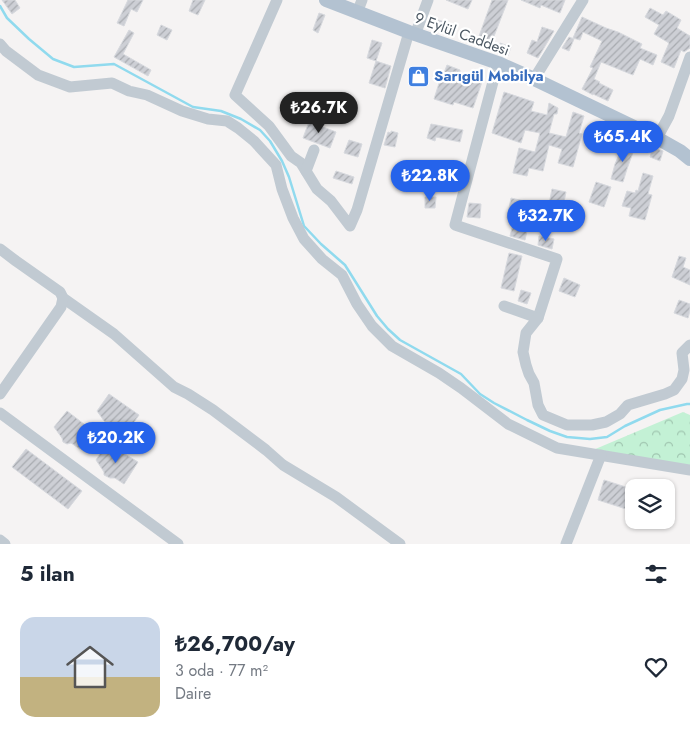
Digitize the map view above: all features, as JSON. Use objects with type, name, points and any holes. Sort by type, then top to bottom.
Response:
[{"type":"main road","name":"9 Eylül Caddesi","points":[[326,0],[360,6],[412,34],[498,63],[658,138],[690,159]]},
{"type":"street","points":[[278,0],[235,95],[269,126],[291,156],[301,163],[317,189],[331,201],[350,226],[357,210],[412,34],[428,0]]},
{"type":"street","points":[[534,79],[583,0]]},
{"type":"street","points":[[0,44],[6,51],[38,75],[70,87],[112,83],[129,91],[147,95],[182,111],[208,119],[227,121],[238,128],[254,140],[276,165],[282,189],[304,240],[322,259],[342,275],[357,304],[372,326],[392,346],[439,373],[508,424],[558,448],[690,470]]},
{"type":"street","points":[[658,138],[685,88],[690,57]]},
{"type":"street","points":[[498,63],[455,225],[557,259],[538,318],[526,333],[522,352],[534,383],[538,405],[543,415],[567,425],[592,425],[606,422],[620,414],[628,406],[674,390],[682,379],[684,370],[682,353],[690,345]]},
{"type":"street","points":[[306,171],[314,150]]},
{"type":"street","points":[[0,249],[60,292],[63,298],[114,334],[174,387],[213,410],[283,465],[336,497],[400,544]]},
{"type":"street","points":[[0,394],[61,307],[63,298]]},
{"type":"street","points":[[504,306],[538,318]]},
{"type":"street","points":[[0,413],[178,544]]},
{"type":"street","points":[[566,544],[597,455]]},
{"type":"street","points":[[0,540],[5,544]]},
{"type":"green space","points":[[683,412],[690,415],[690,465],[593,450]]},
{"type":"building","points":[[2,0],[15,0],[20,8],[12,14]]},
{"type":"building","points":[[128,0],[143,0],[137,12],[131,9],[124,26],[117,23]]},
{"type":"building","points":[[193,0],[205,0],[198,15],[189,11]]},
{"type":"building","points":[[446,0],[472,0],[468,9]]},
{"type":"building","points":[[492,0],[508,0],[491,44],[478,39]]},
{"type":"building","points":[[521,0],[565,0],[560,13],[541,5],[540,8]]},
{"type":"building","points":[[650,8],[663,15],[666,11],[681,20],[677,28],[690,36],[690,48],[684,52],[681,50],[674,68],[661,62],[669,43],[654,34],[659,25],[645,17]]},
{"type":"building","points":[[319,13],[325,15],[318,33],[313,30]]},
{"type":"building","points":[[582,17],[642,44],[640,48],[657,55],[653,65],[640,59],[633,75],[601,62],[594,79],[613,90],[608,101],[582,89],[593,68],[590,67],[602,41],[583,32],[580,40],[573,38]]},
{"type":"building","points":[[435,19],[445,22],[442,31],[432,28]]},
{"type":"building","points":[[161,25],[172,30],[167,40],[157,35]]},
{"type":"building","points":[[542,27],[554,31],[538,58],[527,53],[532,40],[537,42]]},
{"type":"building","points":[[129,30],[134,33],[123,54],[151,70],[148,76],[114,57]]},
{"type":"building","points":[[569,37],[574,39],[569,51],[562,48]]},
{"type":"building","points":[[372,40],[382,43],[376,61],[367,58]]},
{"type":"building","points":[[500,43],[511,47],[508,56],[497,53]]},
{"type":"building","points":[[376,61],[391,66],[385,88],[369,83]]},
{"type":"building","points":[[447,65],[460,70],[460,72],[483,79],[473,108],[454,102],[453,105],[434,99]]},
{"type":"building","points":[[504,92],[534,102],[531,111],[547,115],[549,103],[558,108],[557,114],[554,114],[549,133],[566,137],[573,112],[584,116],[579,133],[582,134],[573,167],[558,163],[562,149],[549,145],[543,171],[529,168],[527,176],[513,173],[519,148],[535,152],[540,133],[525,130],[521,143],[492,133]]},
{"type":"building","points":[[310,119],[319,123],[318,125],[336,132],[330,148],[303,138]]},
{"type":"building","points":[[431,124],[463,130],[460,142],[436,137],[435,141],[427,138]]},
{"type":"building","points":[[391,131],[398,133],[395,147],[384,145],[388,132],[391,133]]},
{"type":"building","points":[[349,140],[362,144],[358,157],[344,153]]},
{"type":"building","points":[[624,143],[635,147],[623,182],[611,179]]},
{"type":"building","points":[[653,148],[663,151],[660,161],[650,157]]},
{"type":"building","points":[[336,171],[354,177],[352,184],[333,178]]},
{"type":"building","points":[[643,173],[653,176],[648,194],[652,195],[645,220],[629,216],[631,208],[622,206],[627,191],[635,193],[636,190],[638,191]]},
{"type":"building","points":[[596,182],[611,187],[604,207],[589,202]]},
{"type":"building","points":[[552,189],[566,192],[561,217],[547,214]]},
{"type":"building","points":[[425,197],[436,197],[435,208],[425,208]]},
{"type":"building","points":[[511,198],[533,203],[525,240],[510,236],[514,220],[507,218]]},
{"type":"building","points":[[469,203],[481,204],[480,218],[467,217]]},
{"type":"building","points":[[539,236],[554,239],[552,249],[538,245]]},
{"type":"building","points":[[509,253],[522,256],[514,291],[501,288]]},
{"type":"building","points":[[679,256],[686,258],[683,267],[690,270],[690,285],[672,277]]},
{"type":"building","points":[[564,278],[580,285],[575,297],[559,291]]},
{"type":"building","points":[[521,290],[531,293],[527,304],[518,301]]},
{"type":"building","points":[[679,300],[690,304],[688,318],[674,313]]},
{"type":"building","points":[[109,394],[139,415],[125,435],[107,425],[97,411]]},
{"type":"building","points":[[67,411],[93,431],[80,449],[71,443],[63,442],[54,427]]},
{"type":"building","points":[[107,443],[138,462],[124,484],[115,478],[104,475],[96,460]]},
{"type":"building","points":[[26,449],[82,491],[68,509],[12,467]]},
{"type":"building","points":[[604,480],[625,487],[625,509],[598,500]]},
{"type":"waterway","points":[[0,6],[7,18],[53,59],[74,67],[114,64],[193,107],[221,111],[241,119],[260,130],[270,141],[282,161],[289,177],[304,226],[345,265],[377,316],[388,329],[400,340],[461,374],[480,394],[494,403],[550,431],[567,437],[590,439],[607,437],[625,426],[660,410],[690,404]]},
{"type":"place","name":"Sarıgül Mobilya","points":[[418,76]]}]
